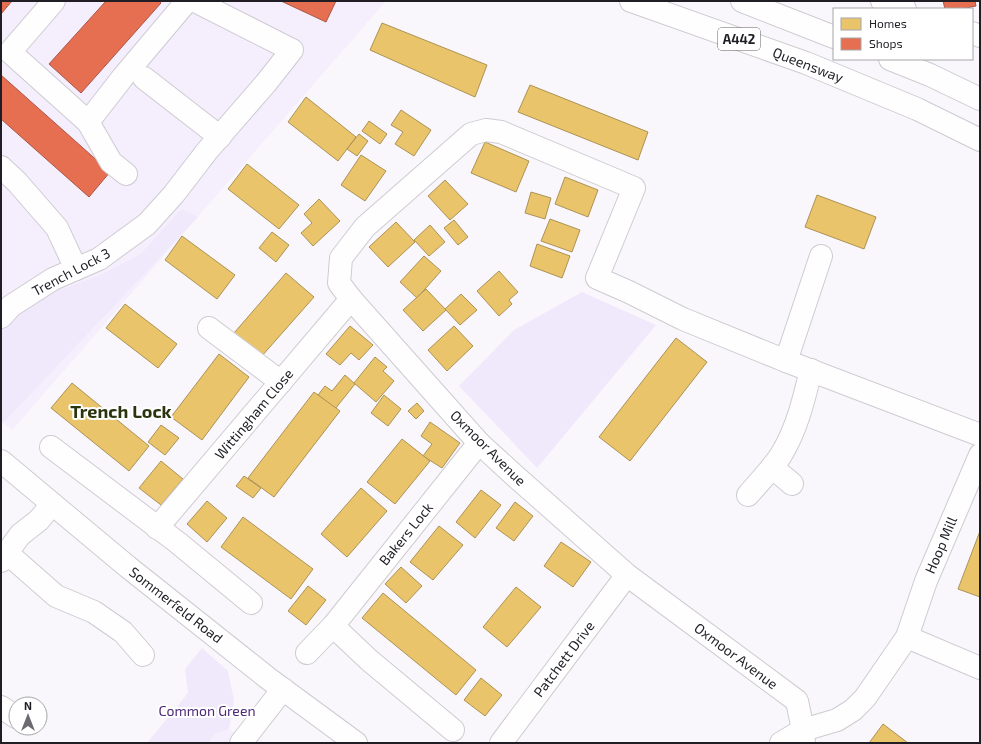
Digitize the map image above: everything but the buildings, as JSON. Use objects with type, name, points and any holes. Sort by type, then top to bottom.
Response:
[{"type":"main road","points":[[54,1],[10,52],[88,122],[112,162],[126,174]]},
{"type":"main road","points":[[88,122],[123,77],[187,1]]},
{"type":"main road","name":"Trench Lock 3","points":[[1,317],[11,306],[53,279],[99,259],[147,224],[174,194],[292,50],[195,1]]},
{"type":"main road","name":"Queensway","points":[[631,1],[806,63],[917,109],[980,140]]},
{"type":"main road","name":"A442","points":[[742,1],[833,37]]},
{"type":"main road","points":[[882,1],[901,8]]},
{"type":"main road","points":[[892,60],[930,75],[980,99]]},
{"type":"main road","points":[[144,78],[220,137]]},
{"type":"main road","name":"Oxmoor Avenue","points":[[786,361],[683,319],[597,278],[634,188],[501,132],[486,130],[471,134],[365,227],[341,258],[339,283],[351,299],[479,443],[627,575],[796,701],[803,736]]},
{"type":"main road","points":[[1,167],[17,182],[57,228],[76,269]]},
{"type":"main road","points":[[821,256],[786,361],[980,435]]},
{"type":"main road","name":"Wittingham Close","points":[[150,522],[281,382],[351,299]]},
{"type":"main road","points":[[209,328],[281,382]]},
{"type":"main road","points":[[748,495],[772,467],[789,440],[798,417],[811,370]]},
{"type":"main road","name":"Bakers Lock","points":[[307,654],[333,626],[479,443]]},
{"type":"main road","points":[[51,447],[177,542],[251,603]]},
{"type":"main road","name":"Hoop Mill","points":[[781,743],[803,736],[837,720],[853,710],[865,698],[907,636],[926,581],[980,455]]},
{"type":"main road","name":"Sommerfeld Road","points":[[1,461],[128,567],[283,689],[356,743]]},
{"type":"main road","points":[[772,467],[792,484]]},
{"type":"main road","points":[[52,504],[39,520],[20,535],[4,557],[56,596],[94,612],[123,632],[143,655]]},
{"type":"main road","name":"Patchett Drive","points":[[501,743],[627,575]]},
{"type":"main road","points":[[333,626],[369,660],[453,730]]},
{"type":"main road","points":[[907,636],[980,668]]},
{"type":"main road","points":[[241,743],[283,689]]},
{"type":"shaded area","points":[[1,1],[386,1],[12,430],[1,421]]},
{"type":"shaded area","points":[[229,729],[248,743],[208,743],[215,734]]},
{"type":"green space","points":[[182,209],[198,217],[3,423],[1,421],[1,332],[19,312],[51,293],[99,276],[141,254]]},
{"type":"green space","points":[[582,292],[656,325],[537,468],[459,386],[514,330]]},
{"type":"green space","name":"Common Green","points":[[202,648],[228,671],[234,700],[229,729],[215,734],[208,743],[147,743],[188,693],[185,669]]},
{"type":"district","name":"Trench Lock","points":[[121,412]]}]
